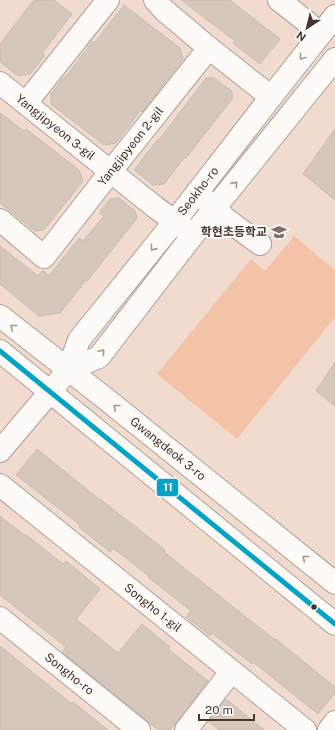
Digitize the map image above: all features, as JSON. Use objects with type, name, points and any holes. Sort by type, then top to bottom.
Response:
[{"type":"main road","points":[[26,103],[108,0]]},
{"type":"main road","points":[[155,0],[164,10],[209,48],[270,97]]},
{"type":"main road","points":[[279,0],[308,23]]},
{"type":"main road","name":"Seokho-ro","points":[[50,392],[68,370],[79,340],[175,221],[270,97],[335,16]]},
{"type":"main road","name":"Yangjipyeon 2-gil","points":[[0,220],[44,257],[110,171],[209,48]]},
{"type":"main road","name":"Seokho-ro","points":[[68,370],[99,357],[193,235],[335,59]]},
{"type":"main road","name":"Yangjipyeon 3-gil","points":[[0,83],[193,235]]},
{"type":"main road","points":[[197,192],[226,219],[260,244]]},
{"type":"main road","name":"Gwangdeok 3-ro","points":[[0,316],[335,583]]},
{"type":"main road","points":[[0,350],[335,624]]},
{"type":"main road","points":[[0,450],[50,392]]},
{"type":"main road","name":"Songho 1-gil","points":[[0,485],[305,730]]},
{"type":"main road","name":"Songho-ro","points":[[0,618],[139,730]]},
{"type":"main road","points":[[186,730],[231,672]]},
{"type":"main road","points":[[329,730],[335,722]]},
{"type":"shaded area","points":[[294,236],[335,270],[335,317],[237,439],[157,374],[251,259],[265,271]]},
{"type":"building","points":[[34,0],[54,0],[72,14],[42,53],[45,55],[30,74],[18,76],[0,62],[0,44]]},
{"type":"building","points":[[181,0],[230,0],[280,39],[260,64],[233,43],[235,41]]},
{"type":"building","points":[[124,5],[180,48],[183,59],[116,143],[104,145],[51,104],[51,94],[92,42],[95,42]]},
{"type":"building","points":[[206,78],[214,78],[232,91],[232,99],[164,184],[153,185],[134,170]]},
{"type":"building","points":[[0,113],[24,131],[26,129],[79,170],[83,181],[44,230],[35,231],[0,203]]},
{"type":"building","points":[[335,129],[335,200],[303,174]]},
{"type":"building","points":[[119,198],[135,211],[137,218],[60,313],[39,316],[0,284],[0,246],[38,276],[43,270],[49,276],[79,238],[83,241],[104,216],[99,213],[110,199]]},
{"type":"building","points":[[335,362],[335,406],[316,391]]},
{"type":"building","points":[[37,449],[165,550],[164,552],[335,687],[335,693],[318,714],[253,662],[252,664],[212,633],[210,636],[186,617],[191,611],[148,577],[149,576],[113,548],[110,552],[79,527],[80,525],[16,475]]},
{"type":"building","points":[[0,516],[63,564],[66,561],[100,589],[76,619],[118,653],[142,624],[170,647],[168,649],[208,681],[171,729],[158,730],[62,652],[66,647],[0,595]]},
{"type":"building","points":[[0,646],[72,704],[73,702],[108,730],[0,730]]},
{"type":"building","points":[[226,699],[264,730],[219,730],[208,721]]},
{"type":"transit line","name":"11","points":[[0,351],[335,624]]},
{"type":"place","name":"학현초등학교","points":[[279,232]]}]
